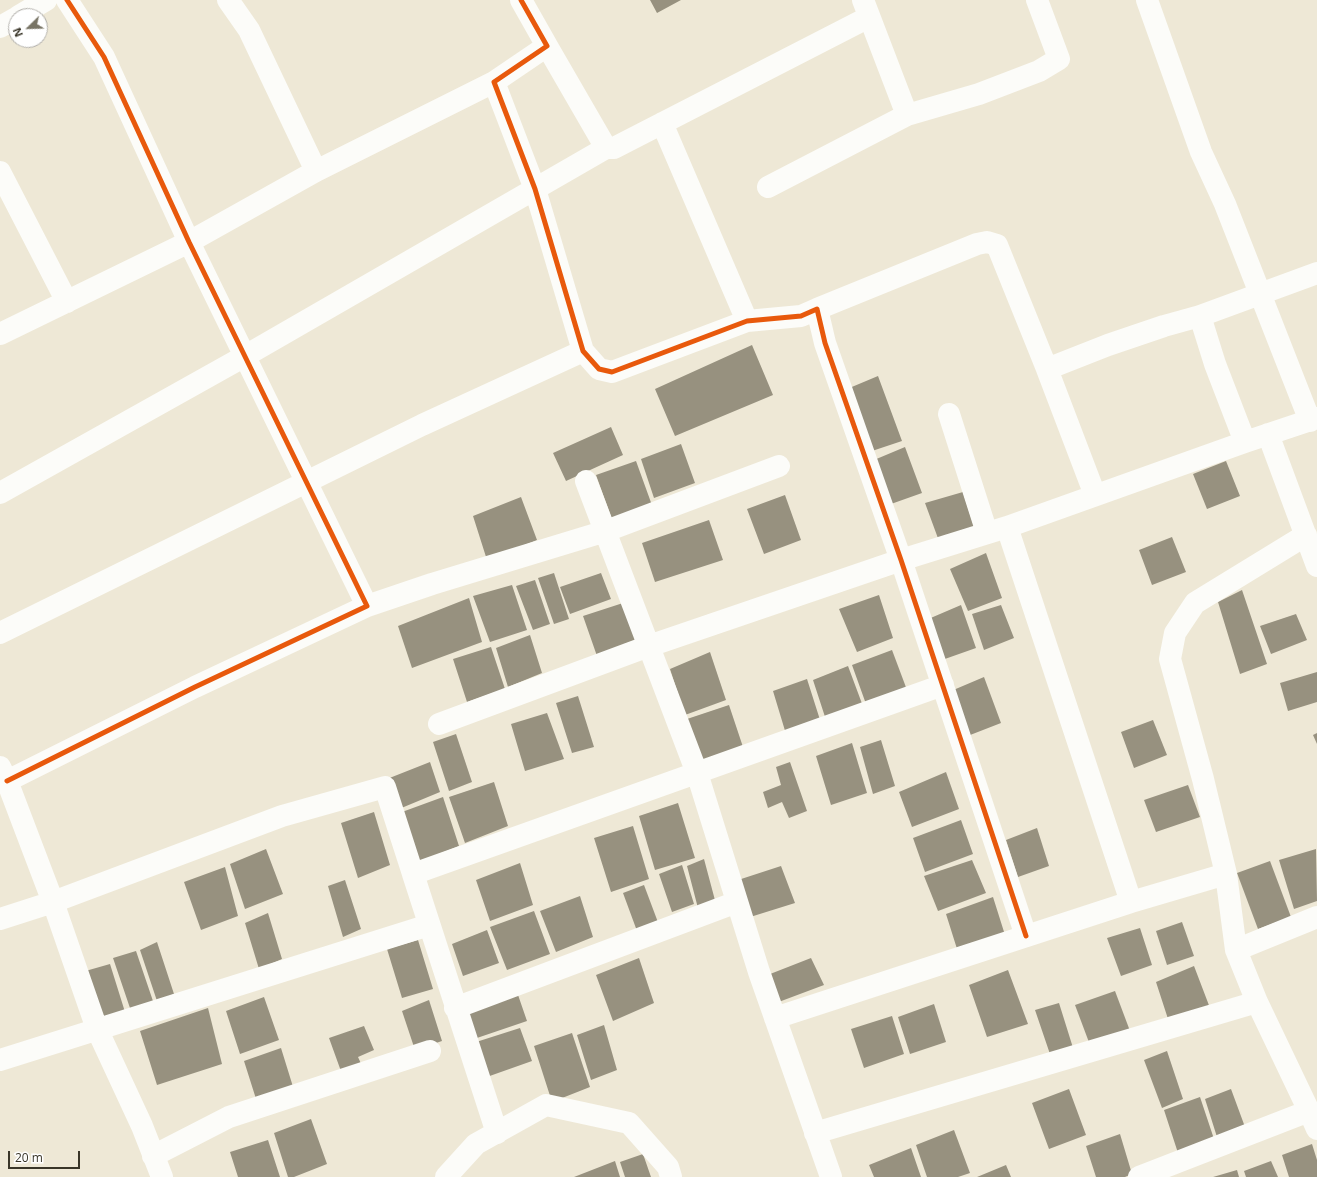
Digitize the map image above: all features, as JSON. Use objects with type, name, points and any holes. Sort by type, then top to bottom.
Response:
[{"type":"street","points":[[32,8],[46,0]]},
{"type":"street","points":[[67,0],[104,57],[188,242],[368,606]]},
{"type":"street","points":[[228,0],[249,30],[316,171]]},
{"type":"street","points":[[521,0],[606,148]]},
{"type":"street","points":[[768,187],[907,115],[979,94],[1038,71],[1059,59],[1037,0]]},
{"type":"street","points":[[439,724],[649,646],[901,560],[1007,527],[1245,442],[1314,420],[1201,152],[1147,0]]},
{"type":"street","points":[[0,493],[244,356],[606,148],[614,148],[662,123],[866,8],[907,115]]},
{"type":"street","points":[[0,334],[188,242],[316,171],[494,82],[547,46]]},
{"type":"street","points":[[494,82],[535,189],[583,351],[599,369],[612,372],[747,322],[801,316],[977,244],[987,242],[997,245],[1047,369],[1095,495]]},
{"type":"street","points":[[662,123],[747,322]]},
{"type":"street","points":[[0,172],[67,302]]},
{"type":"street","points":[[1047,369],[1108,345],[1164,326],[1200,316],[1317,273]]},
{"type":"street","points":[[817,309],[825,343],[901,560],[1026,936]]},
{"type":"street","points":[[1200,316],[1215,364],[1245,442]]},
{"type":"street","points":[[0,633],[422,425],[583,351]]},
{"type":"street","points":[[949,414],[987,533]]},
{"type":"street","points":[[1268,434],[1317,566]]},
{"type":"street","points":[[162,1177],[97,1029],[53,902],[4,774],[368,606],[432,584],[606,531],[779,466]]},
{"type":"street","points":[[586,481],[697,773],[775,1018],[831,1177]]},
{"type":"street","points":[[1007,527],[1131,902]]},
{"type":"street","points":[[1139,1177],[1313,1120],[1257,1002],[1236,950],[1226,874],[1203,779],[1170,659],[1175,633],[1195,603],[1306,535]]},
{"type":"street","points":[[413,874],[943,685]]},
{"type":"street","points":[[0,919],[53,902],[282,816],[385,787],[455,1008],[497,1133]]},
{"type":"street","points":[[775,1018],[1131,902],[1226,874]]},
{"type":"street","points":[[455,1008],[737,902]]},
{"type":"street","points":[[1236,950],[1317,917]]},
{"type":"street","points":[[0,1060],[429,925]]},
{"type":"street","points":[[815,1133],[1257,1002]]},
{"type":"street","points":[[154,1156],[229,1117],[430,1051]]},
{"type":"street","points":[[446,1177],[476,1144],[546,1106],[629,1123],[668,1167],[671,1177]]},
{"type":"building","points":[[650,0],[681,0],[657,13]]},
{"type":"building","points":[[752,345],[773,395],[675,436],[655,389]]},
{"type":"building","points":[[878,376],[902,441],[869,452],[847,389]]},
{"type":"building","points":[[611,427],[623,455],[566,481],[553,453]]},
{"type":"building","points":[[681,444],[695,483],[654,498],[641,459]]},
{"type":"building","points":[[905,447],[922,493],[891,504],[874,460]]},
{"type":"building","points":[[636,461],[653,508],[613,522],[596,475]]},
{"type":"building","points":[[1226,461],[1240,496],[1207,509],[1193,474]]},
{"type":"building","points":[[963,492],[975,530],[939,541],[925,503]]},
{"type":"building","points":[[785,495],[801,540],[764,554],[747,509]]},
{"type":"building","points":[[521,497],[537,540],[487,560],[473,516]]},
{"type":"building","points":[[709,520],[723,560],[655,582],[642,543]]},
{"type":"building","points":[[1172,537],[1186,572],[1152,585],[1139,550]]},
{"type":"building","points":[[986,553],[1002,598],[968,611],[950,569]]},
{"type":"building","points":[[554,573],[569,619],[554,624],[538,578]]},
{"type":"building","points":[[601,573],[611,599],[570,614],[560,587]]},
{"type":"building","points":[[535,580],[550,624],[533,630],[516,586]]},
{"type":"building","points":[[512,585],[527,630],[490,642],[473,596]]},
{"type":"building","points":[[1242,590],[1267,664],[1240,674],[1218,602]]},
{"type":"building","points":[[879,595],[893,638],[857,652],[839,609]]},
{"type":"building","points":[[469,598],[482,642],[412,668],[398,626]]},
{"type":"building","points":[[623,603],[637,643],[597,656],[583,616]]},
{"type":"building","points":[[961,605],[976,648],[942,660],[926,620]]},
{"type":"building","points":[[1001,605],[1014,638],[984,650],[972,614]]},
{"type":"building","points":[[1296,614],[1307,640],[1271,654],[1260,626]]},
{"type":"building","points":[[530,635],[542,673],[508,687],[496,648]]},
{"type":"building","points":[[491,647],[505,689],[467,702],[453,659]]},
{"type":"building","points":[[892,650],[907,690],[866,704],[852,665]]},
{"type":"building","points":[[710,652],[726,700],[685,715],[670,669]]},
{"type":"building","points":[[848,666],[864,709],[827,723],[813,680]]},
{"type":"building","points":[[1317,672],[1317,702],[1288,711],[1280,683]]},
{"type":"building","points":[[984,677],[1001,723],[965,737],[951,691]]},
{"type":"building","points":[[807,679],[821,723],[786,734],[773,691]]},
{"type":"building","points":[[578,696],[594,747],[572,753],[556,703]]},
{"type":"building","points":[[729,705],[744,750],[700,767],[684,720]]},
{"type":"building","points":[[547,713],[564,759],[525,771],[511,724]]},
{"type":"building","points":[[1153,720],[1167,755],[1134,768],[1121,732]]},
{"type":"building","points":[[1317,733],[1317,744],[1313,735]]},
{"type":"building","points":[[456,734],[472,782],[449,791],[433,742]]},
{"type":"building","points":[[881,740],[895,786],[873,794],[860,747]]},
{"type":"building","points":[[852,743],[867,793],[831,805],[816,756]]},
{"type":"building","points":[[430,762],[440,792],[399,809],[387,779]]},
{"type":"building","points":[[790,762],[807,811],[789,818],[782,802],[768,808],[763,792],[781,785],[776,767]]},
{"type":"building","points":[[946,772],[959,809],[912,827],[899,792]]},
{"type":"building","points":[[494,782],[508,826],[465,843],[449,797]]},
{"type":"building","points":[[1188,785],[1200,817],[1156,832],[1144,800]]},
{"type":"building","points":[[443,797],[459,846],[419,862],[402,812]]},
{"type":"building","points":[[678,803],[695,858],[655,870],[639,816]]},
{"type":"building","points":[[374,812],[390,865],[358,878],[341,823]]},
{"type":"building","points":[[961,820],[973,854],[925,872],[913,838]]},
{"type":"building","points":[[633,826],[649,879],[611,892],[594,838]]},
{"type":"building","points":[[1037,828],[1049,866],[1018,877],[1006,840]]},
{"type":"building","points":[[266,849],[283,894],[245,909],[230,864]]},
{"type":"building","points":[[1316,849],[1317,901],[1294,909],[1279,860]]},
{"type":"building","points":[[704,859],[716,904],[699,912],[687,866]]},
{"type":"building","points":[[972,860],[986,893],[938,911],[924,876]]},
{"type":"building","points":[[1270,861],[1291,917],[1258,929],[1237,873]]},
{"type":"building","points":[[520,863],[533,905],[490,921],[476,880]]},
{"type":"building","points":[[682,865],[694,904],[672,912],[659,874]]},
{"type":"building","points":[[781,866],[795,903],[747,918],[735,881]]},
{"type":"building","points":[[225,867],[238,916],[201,930],[184,882]]},
{"type":"building","points":[[345,880],[361,929],[343,937],[328,886]]},
{"type":"building","points":[[644,885],[659,925],[637,931],[623,893]]},
{"type":"building","points":[[580,896],[593,937],[556,952],[540,911]]},
{"type":"building","points":[[993,897],[1005,935],[958,952],[946,914]]},
{"type":"building","points":[[534,911],[550,954],[507,970],[490,927]]},
{"type":"building","points":[[268,913],[282,959],[259,969],[245,923]]},
{"type":"building","points":[[1182,922],[1194,956],[1167,965],[1156,931]]},
{"type":"building","points":[[1140,928],[1152,965],[1121,976],[1107,938]]},
{"type":"building","points":[[487,930],[499,963],[463,976],[452,944]]},
{"type":"building","points":[[418,940],[433,989],[402,998],[387,949]]},
{"type":"building","points":[[157,942],[174,994],[157,1001],[140,950]]},
{"type":"building","points":[[136,951],[154,1004],[131,1011],[113,958]]},
{"type":"building","points":[[639,958],[654,1003],[613,1021],[596,975]]},
{"type":"building","points":[[811,958],[824,985],[776,1003],[765,976]]},
{"type":"building","points":[[110,964],[125,1012],[99,1022],[82,972]]},
{"type":"building","points":[[1194,966],[1210,1008],[1169,1022],[1156,982]]},
{"type":"building","points":[[1008,970],[1028,1024],[987,1037],[969,985]]},
{"type":"building","points":[[1115,991],[1130,1031],[1090,1045],[1075,1005]]},
{"type":"building","points":[[517,992],[527,1021],[474,1039],[467,1010]]},
{"type":"building","points":[[264,997],[279,1040],[240,1054],[226,1011]]},
{"type":"building","points":[[429,1000],[442,1041],[415,1050],[402,1011]]},
{"type":"building","points":[[1059,1003],[1074,1051],[1051,1057],[1035,1010]]},
{"type":"building","points":[[934,1004],[946,1042],[910,1054],[898,1017]]},
{"type":"building","points":[[208,1008],[222,1064],[157,1085],[140,1031]]},
{"type":"building","points":[[892,1016],[904,1054],[864,1068],[851,1029]]},
{"type":"building","points":[[604,1025],[617,1070],[591,1080],[577,1035]]},
{"type":"building","points":[[364,1026],[374,1050],[358,1057],[363,1068],[342,1074],[329,1038]]},
{"type":"building","points":[[520,1028],[532,1061],[484,1078],[473,1043]]},
{"type":"building","points":[[572,1033],[590,1087],[552,1102],[534,1046]]},
{"type":"building","points":[[281,1048],[294,1090],[257,1102],[244,1061]]},
{"type":"building","points":[[1167,1051],[1183,1099],[1162,1108],[1144,1060]]},
{"type":"building","points":[[1069,1089],[1086,1135],[1049,1149],[1032,1103]]},
{"type":"building","points":[[1231,1089],[1245,1127],[1217,1137],[1205,1099]]},
{"type":"building","points":[[1200,1097],[1214,1139],[1178,1153],[1164,1110]]},
{"type":"building","points":[[311,1119],[327,1164],[294,1177],[288,1177],[274,1133]]},
{"type":"building","points":[[954,1130],[970,1173],[958,1177],[927,1177],[916,1145]]},
{"type":"building","points":[[1120,1134],[1132,1174],[1125,1177],[1096,1177],[1086,1146]]},
{"type":"building","points":[[268,1140],[280,1177],[238,1177],[230,1152]]},
{"type":"building","points":[[1312,1144],[1317,1160],[1317,1177],[1289,1177],[1282,1155]]},
{"type":"building","points":[[911,1148],[921,1177],[874,1177],[869,1165]]},
{"type":"building","points":[[643,1154],[651,1177],[625,1177],[620,1162]]},
{"type":"building","points":[[615,1161],[620,1177],[574,1177]]},
{"type":"building","points":[[1271,1161],[1278,1177],[1246,1177],[1244,1171]]},
{"type":"building","points":[[1006,1165],[1011,1177],[977,1177]]},
{"type":"building","points":[[1237,1170],[1239,1177],[1213,1177]]},
{"type":"cycle path","points":[[7,781],[195,687],[367,606],[189,242],[104,57],[67,0]]},
{"type":"cycle path","points":[[521,0],[547,46],[494,82],[535,189],[583,351],[599,369],[612,372],[747,321],[801,316],[817,309],[825,343],[901,560],[1026,936]]}]
